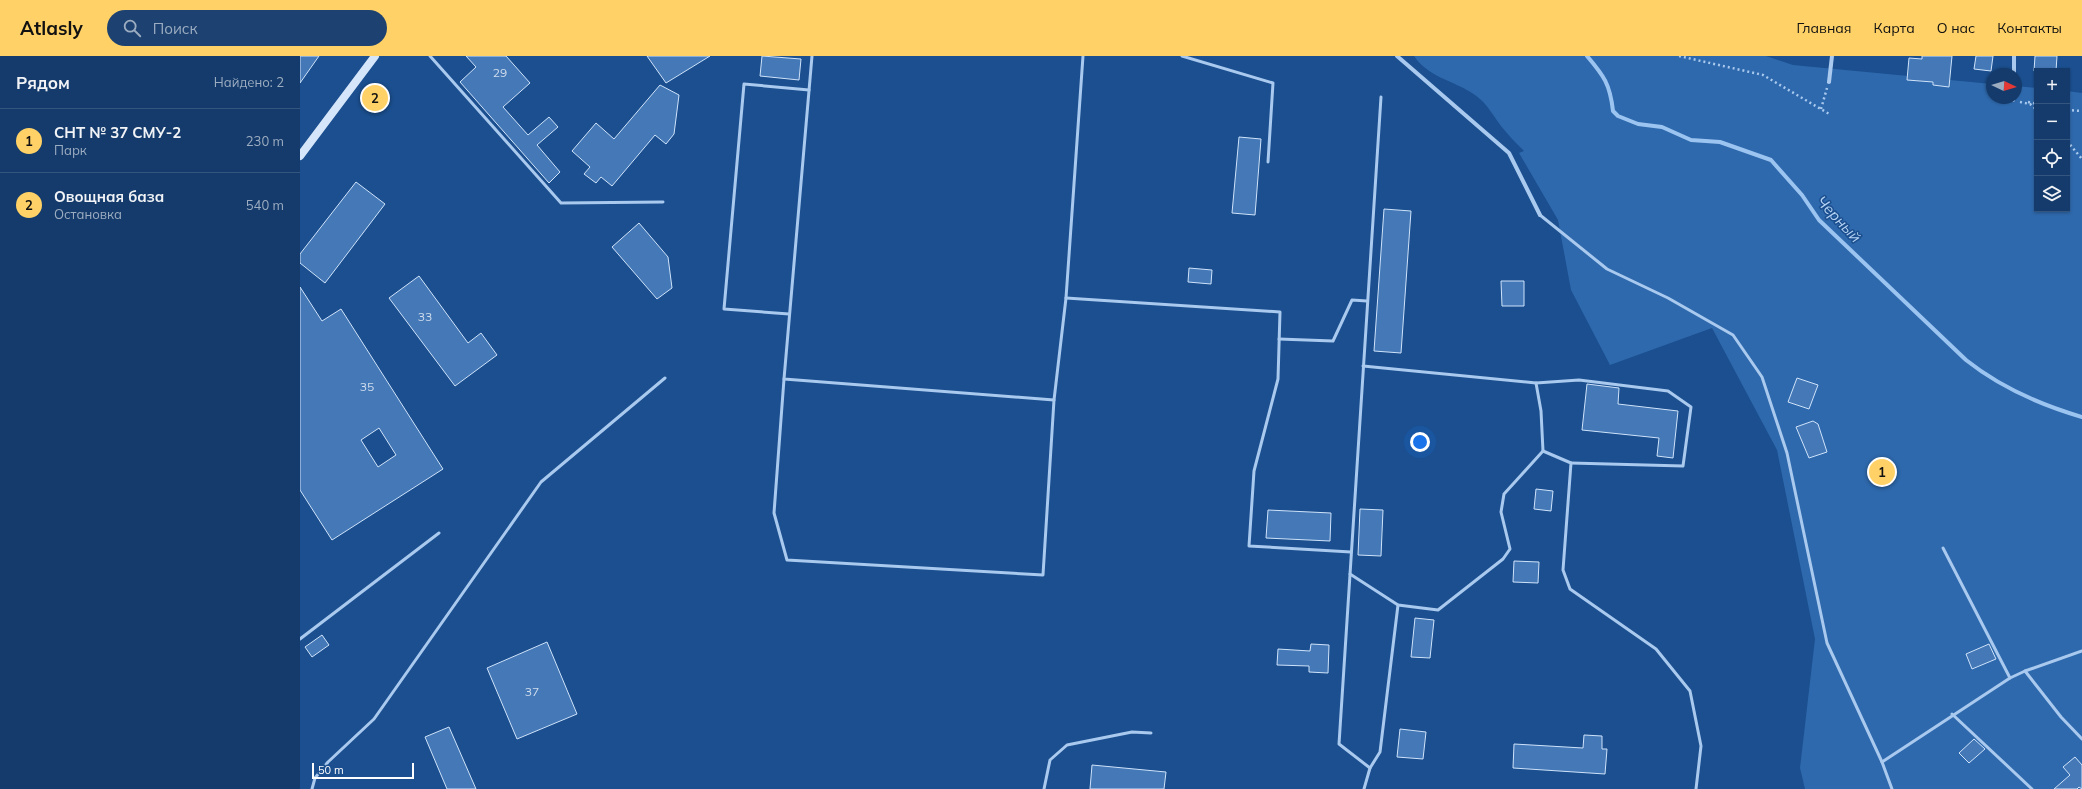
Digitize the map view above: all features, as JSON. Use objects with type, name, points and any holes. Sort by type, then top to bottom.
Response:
[{"type":"main road","points":[[300,156],[374,56]]},
{"type":"street","points":[[1397,56],[1509,153],[1540,215]]},
{"type":"street","points":[[1829,82],[1832,56]]},
{"type":"street","points":[[2014,56],[2014,68]]},
{"type":"lane","points":[[430,56],[561,203],[663,202]]},
{"type":"lane","points":[[812,56],[789,314],[774,513],[787,560],[1043,575],[1054,400],[1066,298],[1083,56]]},
{"type":"lane","points":[[1182,56],[1273,83],[1268,162]]},
{"type":"lane","points":[[789,314],[724,309],[729,247],[744,84],[809,90]]},
{"type":"lane","points":[[1370,768],[1339,744],[1381,97]]},
{"type":"lane","points":[[1540,215],[1606,269],[1668,298],[1733,335],[1762,377],[1787,453],[1827,643],[1882,762],[1892,789]]},
{"type":"lane","points":[[1066,298],[1280,312],[1278,379],[1254,471],[1249,546],[1351,552]]},
{"type":"lane","points":[[1279,339],[1333,342],[1352,300],[1367,301]]},
{"type":"lane","points":[[1363,366],[1536,383],[1579,380],[1668,391],[1691,407],[1683,466],[1571,463],[1543,451]]},
{"type":"lane","points":[[312,789],[315,778],[328,762],[374,719],[541,482],[664,378]]},
{"type":"lane","points":[[784,379],[1054,400]]},
{"type":"lane","points":[[1350,574],[1398,605],[1438,610],[1503,559],[1510,549],[1501,512],[1504,494],[1543,451],[1541,412],[1536,383]]},
{"type":"lane","points":[[1571,463],[1563,570],[1570,589],[1656,649],[1690,691],[1701,746],[1696,789]]},
{"type":"lane","points":[[300,639],[439,533]]},
{"type":"lane","points":[[1943,548],[2010,678]]},
{"type":"lane","points":[[1364,789],[1370,768],[1380,752],[1398,605]]},
{"type":"lane","points":[[1882,762],[1952,714],[2010,678],[2025,671],[2082,653]]},
{"type":"lane","points":[[2025,671],[2061,717],[2082,739]]},
{"type":"lane","points":[[1952,714],[2032,789]]},
{"type":"lane","points":[[1044,789],[1050,760],[1067,745],[1132,732],[1151,733]]},
{"type":"path","points":[[1679,56],[1763,74],[1831,115]]},
{"type":"path","points":[[1821,109],[1829,82]]},
{"type":"path","points":[[2022,101],[2034,103]]},
{"type":"path","points":[[2022,102],[2030,104],[2034,107]]},
{"type":"path","points":[[2070,110],[2082,111]]},
{"type":"path","points":[[2070,145],[2082,159]]},
{"type":"shaded area","points":[[1414,56],[1766,56],[1793,65],[1986,83],[1986,104],[2022,104],[2022,87],[2034,88],[2034,212],[2070,212],[2070,91],[2082,93],[2082,789],[1805,789],[1800,768],[1815,639],[1777,450],[1712,328],[1610,365],[1571,290],[1558,220],[1519,153],[1524,151],[1512,139],[1480,99],[1464,88],[1428,70]]},
{"type":"building","points":[[300,56],[319,56],[300,83]]},
{"type":"building","points":[[466,56],[506,56],[530,83],[503,107],[528,135],[549,117],[558,127],[537,145],[560,172],[549,183],[460,82],[476,67]]},
{"type":"building","points":[[647,56],[710,56],[666,83]]},
{"type":"building","points":[[762,56],[801,59],[799,80],[760,76]]},
{"type":"building","points":[[1922,56],[1952,56],[1949,87],[1933,85],[1933,82],[1907,80],[1909,58],[1922,59]]},
{"type":"building","points":[[1976,56],[1993,56],[1991,68],[1986,68],[1986,70],[1974,69]]},
{"type":"building","points":[[2035,56],[2057,56],[2056,68],[2034,68]]},
{"type":"building","points":[[660,85],[679,95],[674,134],[666,144],[655,135],[612,186],[601,177],[596,183],[584,174],[590,167],[572,151],[596,123],[614,139]]},
{"type":"building","points":[[1239,137],[1261,139],[1255,215],[1232,213]]},
{"type":"building","points":[[356,182],[385,204],[325,283],[300,263],[300,254]]},
{"type":"building","points":[[1384,209],[1411,211],[1401,353],[1374,351]]},
{"type":"building","points":[[639,223],[668,257],[672,288],[657,299],[612,247]]},
{"type":"building","points":[[1189,268],[1212,270],[1211,284],[1188,282]]},
{"type":"building","points":[[419,276],[468,343],[481,333],[497,355],[455,386],[389,298]]},
{"type":"building","points":[[1501,281],[1524,281],[1524,306],[1502,306]]},
{"type":"building","points":[[300,287],[322,321],[341,309],[443,469],[332,540],[300,490]],"holes":[[[379,428],[396,455],[378,467],[361,440]]]},
{"type":"building","points":[[1797,378],[1818,385],[1809,409],[1788,402]]},
{"type":"building","points":[[1587,384],[1619,388],[1618,404],[1678,411],[1673,458],[1657,456],[1659,438],[1582,430]]},
{"type":"building","points":[[1813,421],[1818,424],[1827,452],[1809,458],[1796,427]]},
{"type":"building","points":[[1536,489],[1553,491],[1551,511],[1534,509]]},
{"type":"building","points":[[1360,509],[1383,510],[1381,556],[1358,555]]},
{"type":"building","points":[[1268,510],[1331,513],[1330,541],[1266,538]]},
{"type":"building","points":[[1514,561],[1539,562],[1538,583],[1513,582]]},
{"type":"building","points":[[1415,618],[1434,620],[1430,658],[1411,657]]},
{"type":"building","points":[[322,635],[329,645],[312,657],[305,647]]},
{"type":"building","points":[[547,642],[577,714],[517,739],[487,668]]},
{"type":"building","points":[[1311,644],[1329,645],[1328,673],[1309,672],[1309,666],[1277,665],[1278,649],[1310,651]]},
{"type":"building","points":[[1989,644],[1996,659],[1972,669],[1966,654]]},
{"type":"building","points":[[449,727],[476,789],[447,789],[425,737]]},
{"type":"building","points":[[1400,729],[1426,732],[1423,759],[1397,757]]},
{"type":"building","points":[[1584,735],[1602,736],[1602,749],[1607,749],[1605,774],[1513,768],[1514,744],[1583,748]]},
{"type":"building","points":[[1974,739],[1985,749],[1969,763],[1959,753]]},
{"type":"building","points":[[2075,757],[2082,765],[2082,789],[2079,787],[2077,789],[2054,789],[2070,775],[2063,767]]},
{"type":"building","points":[[1092,765],[1166,772],[1164,789],[1090,789]]},
{"type":"waterway","name":"Черный","points":[[1587,56],[1602,75],[1608,87],[1613,111],[1618,116],[1638,124],[1662,127],[1691,140],[1720,142],[1771,160],[1802,195],[1819,220],[1966,360],[1993,379],[2021,394],[2051,407],[2082,417]]},
{"type":"place","name":"Овощная база","points":[[375,98]]},
{"type":"place","name":"СНТ № 37 СМУ-2","points":[[1882,472]]}]
